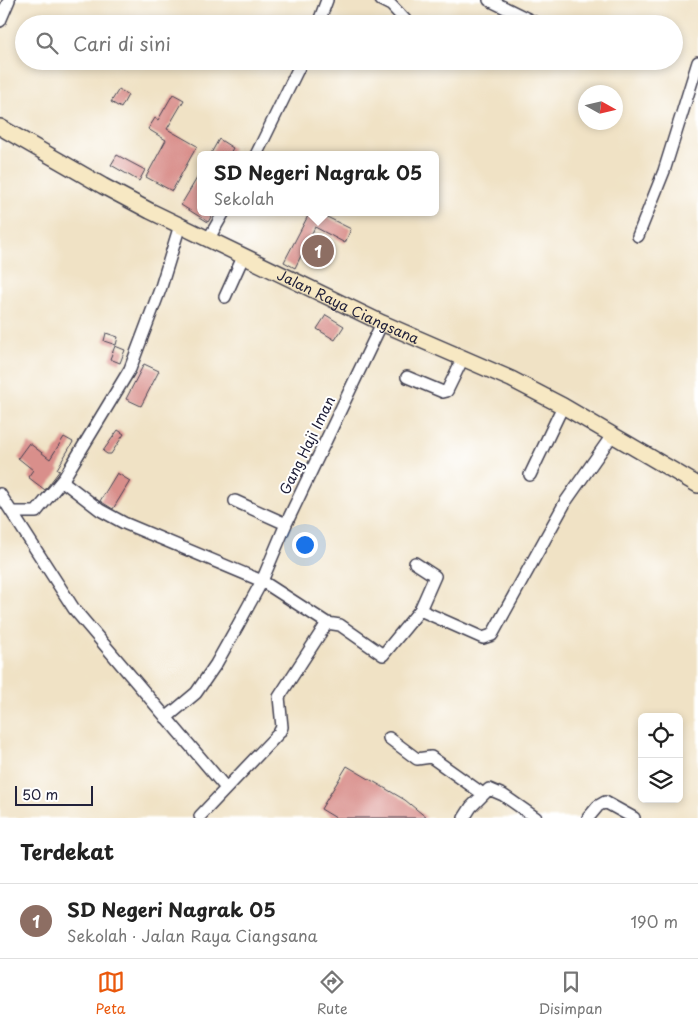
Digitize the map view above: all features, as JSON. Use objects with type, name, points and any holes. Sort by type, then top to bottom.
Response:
[{"type":"main road","name":"Jalan Raya Ciangsana","points":[[0,127],[103,186],[180,225],[382,323],[511,379],[613,434],[698,485]]},
{"type":"street","points":[[0,22],[9,0]]},
{"type":"street","points":[[321,15],[327,0]]},
{"type":"street","points":[[381,0],[391,5],[400,15]]},
{"type":"street","points":[[489,0],[520,15]]},
{"type":"street","points":[[638,236],[664,171],[698,62]]},
{"type":"street","points":[[258,151],[298,70]]},
{"type":"street","points":[[209,238],[222,216]]},
{"type":"street","points":[[12,512],[36,512],[64,478],[130,369],[161,287],[180,225]]},
{"type":"street","points":[[225,298],[244,255]]},
{"type":"street","name":"Gang Haji Iman","points":[[166,718],[196,693],[262,582],[286,524],[382,323]]},
{"type":"street","points":[[407,377],[443,392],[447,391],[463,358]]},
{"type":"street","points":[[530,475],[563,406]]},
{"type":"street","points":[[420,610],[483,638],[492,635],[566,501],[613,434]]},
{"type":"street","points":[[64,478],[66,483],[100,510],[262,582],[327,623],[340,625],[383,655],[420,610],[435,576],[415,563]]},
{"type":"street","points":[[0,494],[74,609],[226,788]]},
{"type":"street","points":[[235,501],[286,524]]},
{"type":"street","points":[[202,817],[226,788],[281,730],[279,697],[327,623]]},
{"type":"street","points":[[389,738],[417,759],[431,757],[483,794]]},
{"type":"street","points":[[464,818],[489,789],[503,795],[536,818]]},
{"type":"street","points":[[588,818],[598,806],[605,802],[634,818]]},
{"type":"building","points":[[119,89],[128,95],[121,108],[111,102]]},
{"type":"building","points":[[173,94],[184,100],[167,129],[197,146],[172,191],[146,177],[166,140],[148,129],[155,118],[158,120]]},
{"type":"building","points":[[219,139],[233,148],[231,151],[212,151]]},
{"type":"building","points":[[117,155],[145,170],[139,181],[111,165]]},
{"type":"building","points":[[197,178],[197,215],[181,205]]},
{"type":"building","points":[[198,216],[212,216],[208,222]]},
{"type":"building","points":[[308,216],[325,216],[351,229],[345,243],[315,227],[295,268],[284,262]]},
{"type":"building","points":[[326,315],[344,326],[335,340],[317,329]]},
{"type":"building","points":[[106,333],[118,337],[116,345],[104,341]]},
{"type":"building","points":[[115,346],[125,350],[120,363],[110,359]]},
{"type":"building","points":[[144,364],[159,371],[141,406],[126,399]]},
{"type":"building","points":[[118,430],[124,434],[111,454],[107,454],[103,451]]},
{"type":"building","points":[[64,437],[73,442],[57,469],[60,470],[45,490],[28,477],[33,470],[18,458],[29,443],[50,459]]},
{"type":"building","points":[[117,473],[130,481],[113,509],[100,501]]},
{"type":"building","points":[[347,766],[405,800],[427,818],[336,818],[321,809]]},
{"type":"place","name":"SD Negeri Nagrak 05","points":[[318,251]]}]
